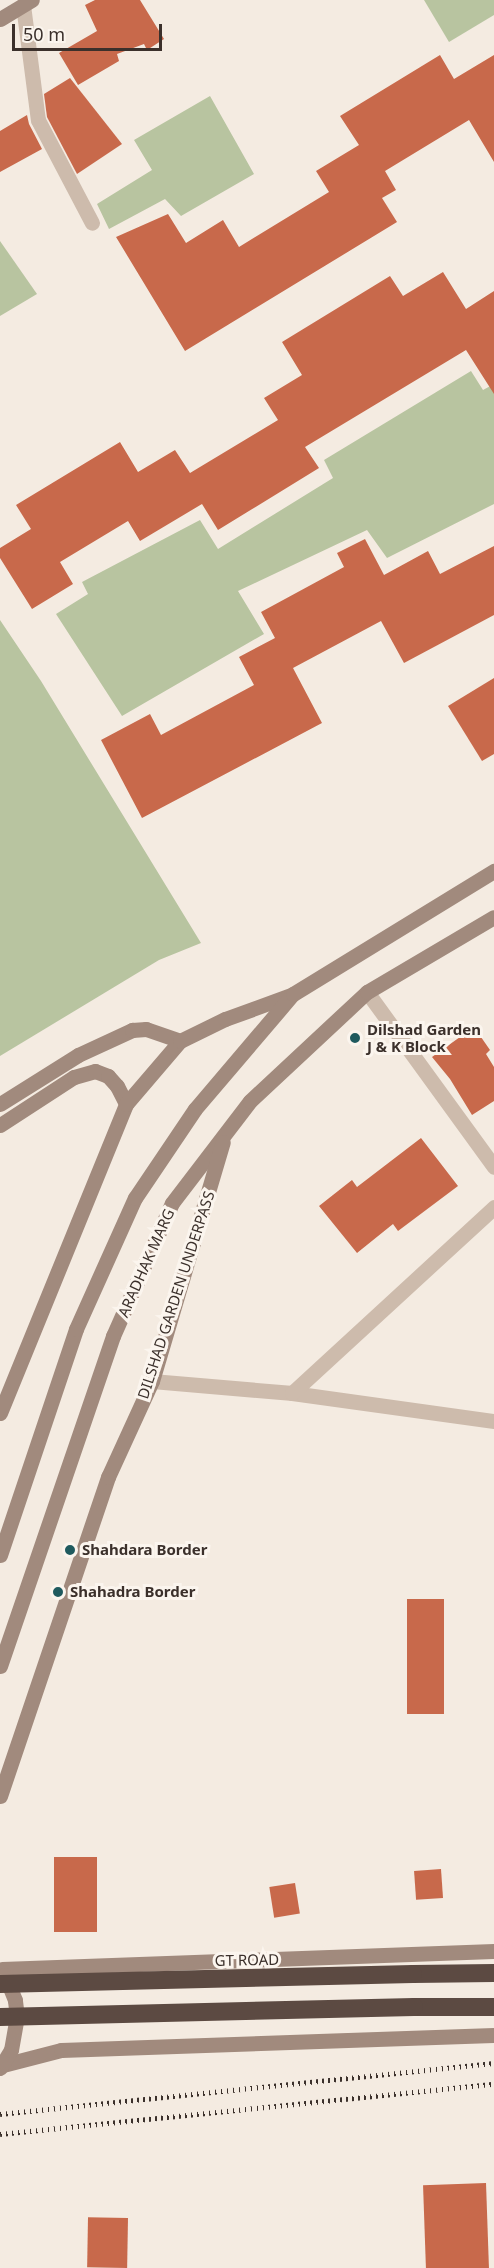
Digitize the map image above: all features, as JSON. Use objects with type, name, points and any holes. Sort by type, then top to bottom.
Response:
[{"type":"highway","name":"GT ROAD","points":[[1,1974],[494,1973]]},
{"type":"highway","points":[[0,2017],[494,2007]]},
{"type":"main road","points":[[0,19],[27,3]]},
{"type":"main road","points":[[0,1413],[126,1104],[180,1041],[225,1019],[293,994],[494,871]]},
{"type":"main road","name":"ARADHAK MARG","points":[[0,1666],[113,1336],[172,1203],[250,1101],[367,992],[494,917]]},
{"type":"main road","points":[[0,1556],[76,1329],[135,1198],[195,1109],[293,994]]},
{"type":"main road","points":[[0,1104],[78,1055],[132,1030],[146,1029],[180,1041]]},
{"type":"main road","points":[[78,1055],[85,1073]]},
{"type":"main road","points":[[0,1125],[38,1098],[85,1073],[95,1071],[108,1076],[117,1086],[126,1104]]},
{"type":"main road","name":"DILSHAD GARDEN UNDERPASS","points":[[0,1796],[108,1477],[152,1381],[227,1131]]},
{"type":"main road","name":"GT ROAD","points":[[1,1974],[494,1951]]},
{"type":"main road","points":[[1,1974],[10,1984],[17,2017],[13,2042],[2,2067]]},
{"type":"main road","points":[[2,2067],[61,2050],[494,2035]]},
{"type":"street","points":[[27,3],[38,120],[92,223]]},
{"type":"street","points":[[367,992],[494,1167]]},
{"type":"street","points":[[292,1394],[494,1207]]},
{"type":"street","points":[[152,1381],[292,1394],[494,1421]]},
{"type":"green space","points":[[424,0],[494,0],[494,15],[449,42]]},
{"type":"green space","points":[[210,96],[254,174],[181,216],[165,199],[109,229],[97,204],[152,170],[134,140]]},
{"type":"green space","points":[[0,241],[37,294],[0,316]]},
{"type":"green space","points":[[471,371],[483,390],[494,384],[494,504],[387,558],[367,530],[238,591],[264,634],[122,716],[56,614],[88,594],[82,582],[200,520],[218,549],[333,478],[324,460]]},
{"type":"green space","points":[[0,620],[41,681],[201,943],[159,960],[0,1056]]},
{"type":"building","points":[[95,0],[140,0],[164,39],[147,50],[144,44],[117,54],[119,61],[78,85],[59,53],[97,31],[85,5]]},
{"type":"building","points":[[440,55],[454,79],[494,55],[494,162],[469,120],[385,171],[396,190],[382,198],[397,222],[185,351],[116,237],[168,214],[186,243],[223,220],[239,247],[329,192],[316,171],[359,145],[340,116]]},
{"type":"building","points":[[70,78],[122,144],[77,174],[47,117],[44,94]]},
{"type":"building","points":[[27,115],[29,124],[42,149],[0,172],[0,131]]},
{"type":"building","points":[[443,272],[466,309],[494,291],[494,394],[466,350],[305,447],[319,468],[218,530],[202,504],[140,541],[128,521],[60,562],[73,584],[32,609],[0,558],[0,548],[31,529],[16,505],[120,442],[138,472],[175,450],[190,473],[278,420],[264,398],[302,375],[282,342],[390,276],[403,296]]},
{"type":"building","points":[[365,539],[384,575],[428,551],[440,574],[494,546],[494,615],[404,663],[381,621],[293,668],[322,723],[142,818],[101,740],[150,714],[161,735],[254,685],[239,657],[275,638],[261,612],[344,567],[337,553]]},
{"type":"building","points":[[494,678],[494,754],[482,761],[448,706]]},
{"type":"building","points":[[474,1027],[490,1050],[486,1054],[494,1067],[494,1101],[472,1115],[450,1079],[432,1057]]},
{"type":"building","points":[[421,1138],[458,1186],[398,1231],[393,1224],[357,1253],[319,1206],[352,1180],[357,1187]]},
{"type":"building","points":[[407,1599],[444,1599],[444,1714],[407,1714]]},
{"type":"building","points":[[54,1857],[97,1857],[97,1932],[54,1932]]},
{"type":"building","points":[[441,1869],[443,1898],[416,1900],[414,1871]]},
{"type":"building","points":[[295,1883],[300,1914],[274,1918],[269,1887]]},
{"type":"building","points":[[486,2183],[489,2268],[426,2268],[423,2185]]},
{"type":"building","points":[[88,2217],[128,2218],[127,2268],[87,2267]]},
{"type":"railway","points":[[0,2114],[494,2063]]},
{"type":"railway","points":[[0,2134],[494,2084]]},
{"type":"place","name":"Dilshad Garden J & K Block","points":[[355,1038]]},
{"type":"place","name":"Shahdara Border","points":[[70,1550]]},
{"type":"place","name":"Shahadra Border","points":[[58,1592]]}]
